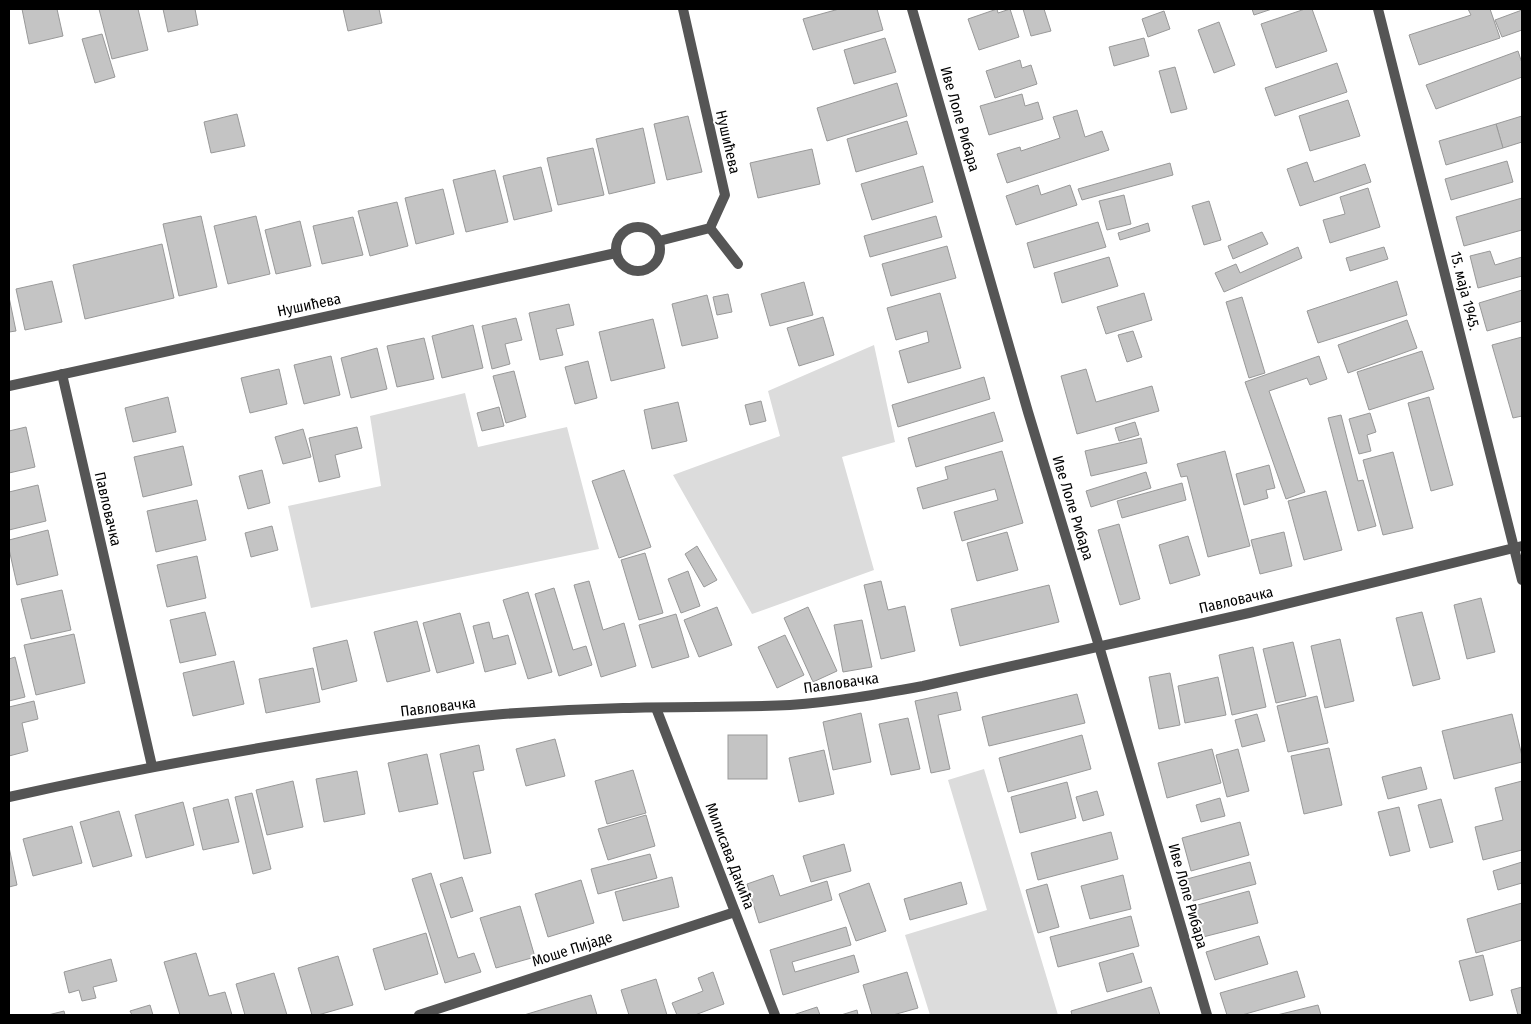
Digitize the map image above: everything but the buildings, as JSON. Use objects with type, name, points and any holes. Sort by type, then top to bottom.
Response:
[{"type":"street","name":"Нушићева","points":[[683,9],[725,195],[710,228]]},
{"type":"street","name":"Иве Лоле Рибара","points":[[912,9],[1031,421],[1207,1015]]},
{"type":"street","name":"15. маја 1945.","points":[[1378,9],[1518,546],[1522,580]]},
{"type":"street","points":[[640,227],[655,234],[661,250],[655,265],[640,272],[632,271],[625,267],[619,261],[616,253],[619,237],[625,231],[640,227]]},
{"type":"street","points":[[659,241],[710,228],[738,264]]},
{"type":"street","name":"Нушићева","points":[[9,386],[616,253]]},
{"type":"street","name":"Павловачка","points":[[62,374],[152,766]]},
{"type":"street","name":"Павловачка","points":[[9,797],[152,766],[358,732],[463,718],[541,711],[789,705],[838,700],[923,686],[1249,613],[1518,546]]},
{"type":"street","name":"Милисава Дакића","points":[[656,708],[775,1015]]},
{"type":"street","name":"Моше Пијаде","points":[[419,1015],[735,912]]},
{"type":"shaded area","points":[[874,345],[895,442],[842,457],[874,570],[752,614],[673,475],[780,436],[768,391]]},
{"type":"shaded area","points":[[465,393],[478,447],[567,427],[599,549],[311,608],[288,506],[381,486],[370,416]]},
{"type":"shaded area","points":[[984,769],[1058,1015],[930,1015],[905,935],[987,910],[948,780]]}]
